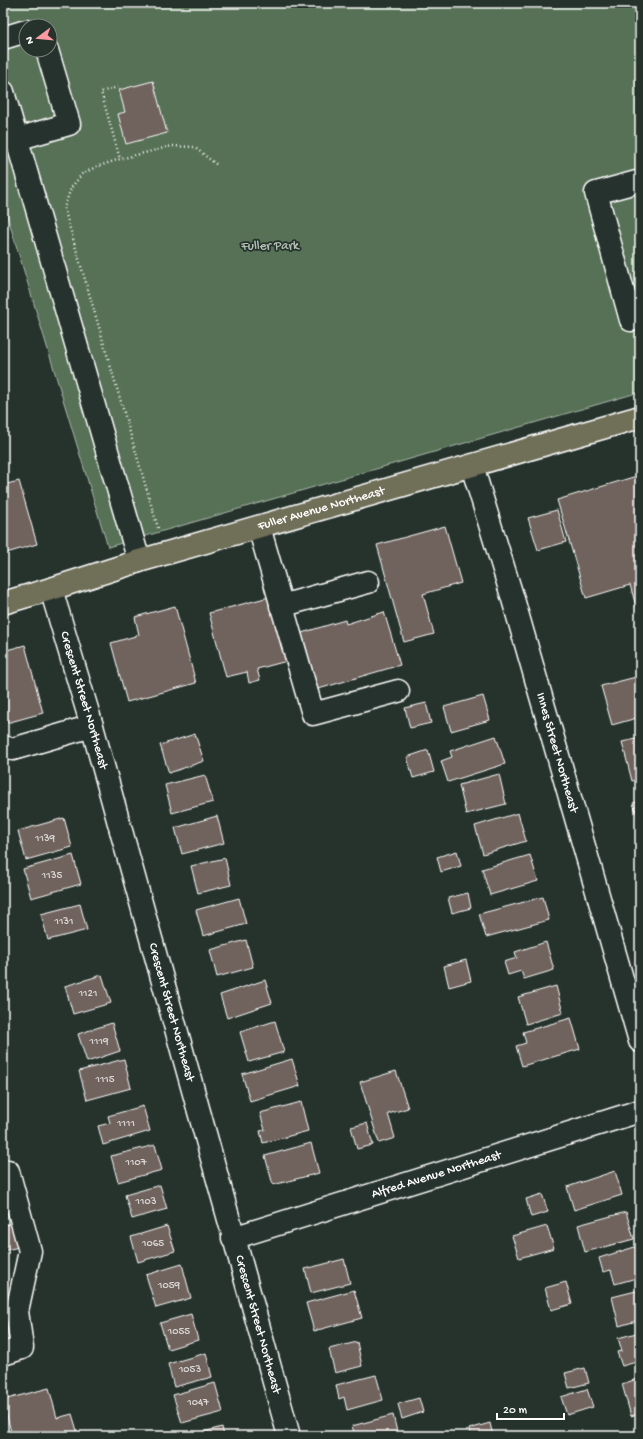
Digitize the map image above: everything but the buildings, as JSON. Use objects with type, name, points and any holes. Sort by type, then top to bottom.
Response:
[{"type":"main road","name":"Fuller Avenue Northeast","points":[[3,603],[139,561],[472,466],[640,416]]},
{"type":"street","points":[[3,38],[18,33]]},
{"type":"street","points":[[16,140],[69,124],[49,58]]},
{"type":"street","points":[[3,92],[139,561]]},
{"type":"street","points":[[640,181],[596,194],[631,320],[640,318]]},
{"type":"street","name":"Innes Street Northeast","points":[[472,466],[513,599],[640,1041]]},
{"type":"street","points":[[259,527],[313,714],[398,692]]},
{"type":"street","points":[[282,606],[368,582]]},
{"type":"street","name":"Crescent Street Northeast","points":[[50,589],[92,726],[289,1436]]},
{"type":"street","points":[[3,747],[13,749],[92,726]]},
{"type":"street","name":"Alfred Avenue Northeast","points":[[233,1238],[640,1111]]},
{"type":"street","points":[[3,1354],[22,1348],[17,1311],[30,1251],[6,1172]]},
{"type":"path","points":[[118,87],[102,92],[120,159]]},
{"type":"path","points":[[158,528],[64,208],[71,188],[82,174],[96,167],[120,159],[172,146],[194,147],[217,165]]},
{"type":"green space","name":"Fuller Park","points":[[3,3],[640,3],[640,392],[108,547],[3,202]]}]
